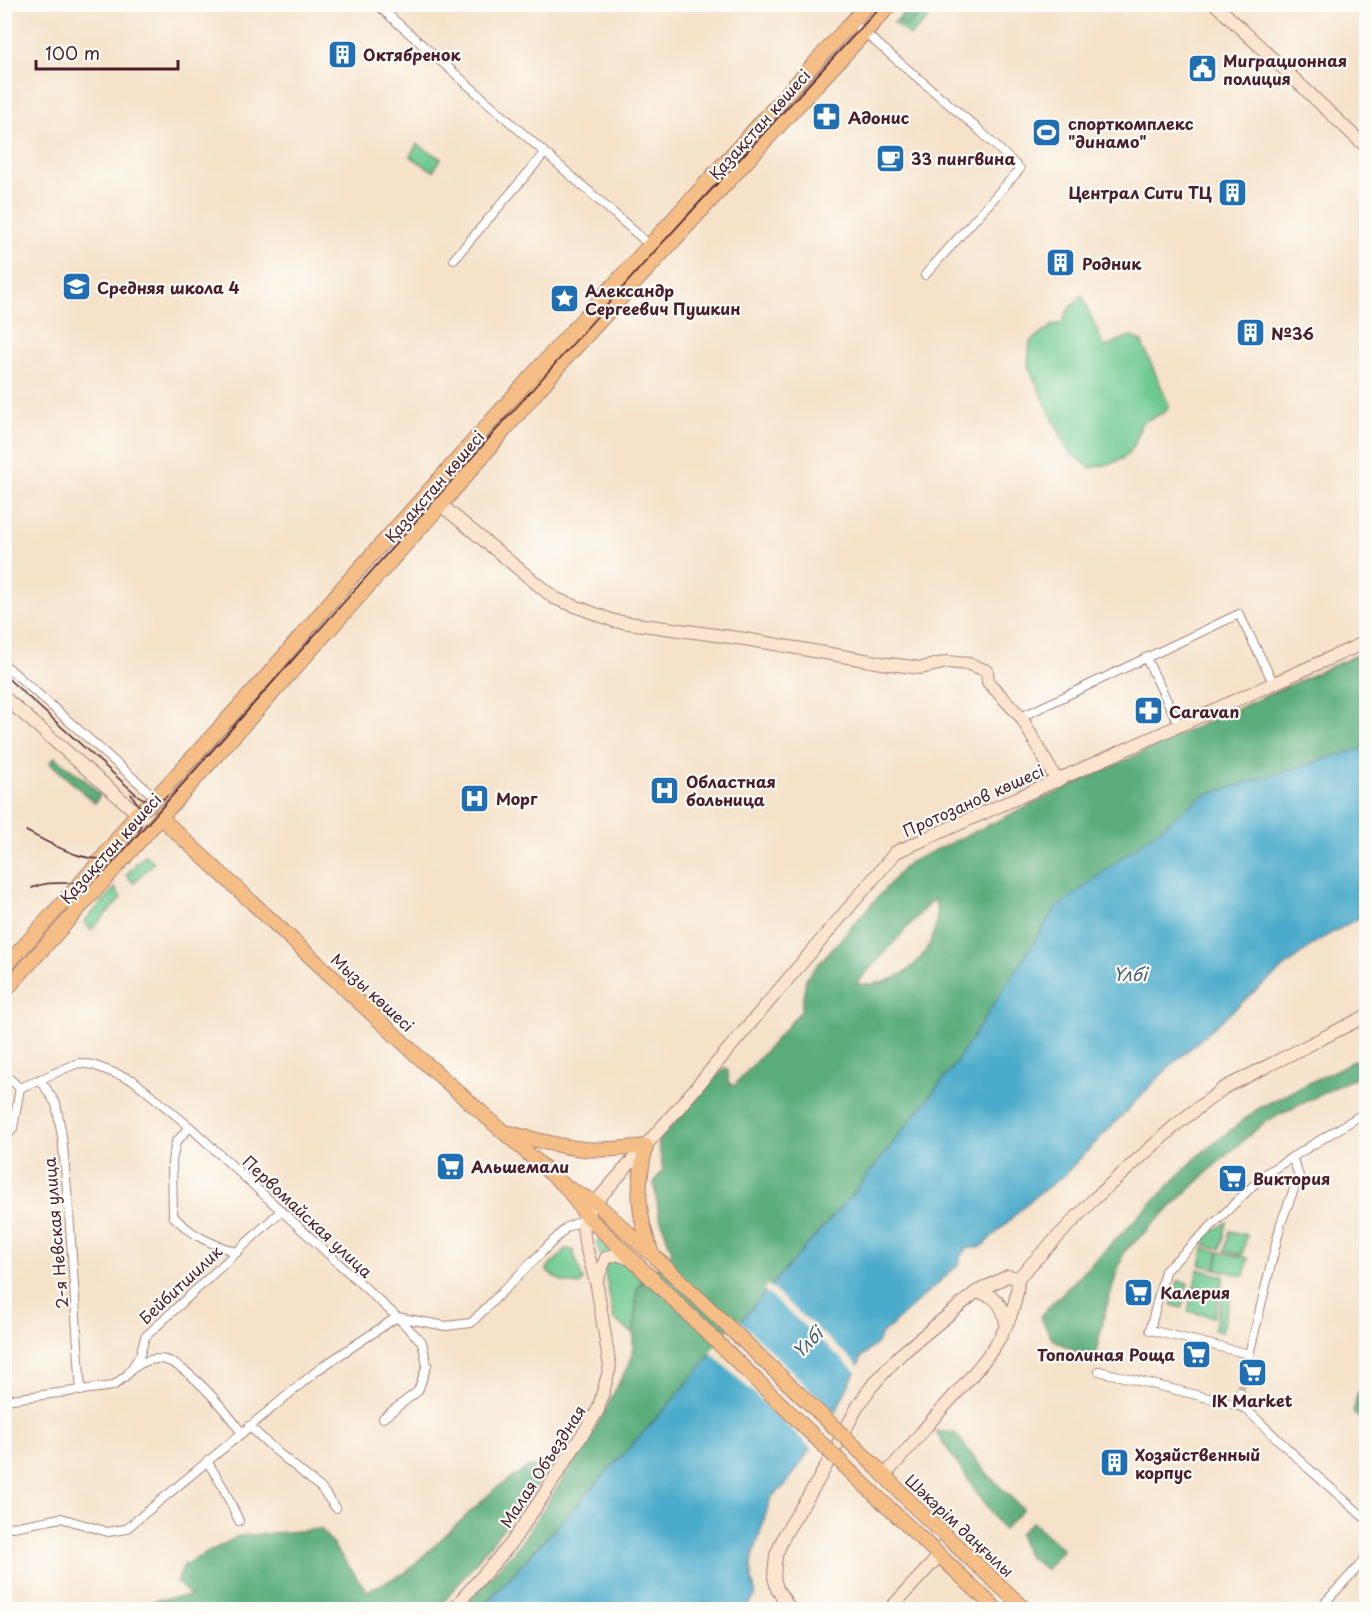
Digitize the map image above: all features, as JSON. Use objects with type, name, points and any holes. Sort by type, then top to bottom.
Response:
[{"type":"main road","name":"Қазақстан көшесі","points":[[4,969],[101,860],[137,813],[156,798],[267,676],[427,494],[868,4]]},
{"type":"main road","name":"Қазақстан көшесі","points":[[4,992],[441,505],[564,361],[891,4]]},
{"type":"main road","points":[[714,175],[726,186]]},
{"type":"main road","points":[[427,494],[441,505]]},
{"type":"main road","points":[[267,676],[278,686]]},
{"type":"main road","points":[[141,838],[163,833],[180,836],[176,825],[179,796]]},
{"type":"main road","points":[[137,813],[160,818]]},
{"type":"main road","name":"Мызы көшесі","points":[[160,818],[423,1061],[566,1187]]},
{"type":"main road","points":[[46,922],[57,933]]},
{"type":"main road","points":[[504,1132],[555,1145],[584,1149],[611,1150],[646,1146],[640,1176],[639,1213],[654,1256]]},
{"type":"main road","points":[[566,1187],[584,1217],[638,1265],[857,1478],[997,1610]]},
{"type":"main road","name":"Шәкәрім даңғылы","points":[[566,1187],[596,1203],[654,1256],[1026,1610]]},
{"type":"street","points":[[376,4],[661,256]]},
{"type":"street","points":[[1215,4],[1366,147]]},
{"type":"street","points":[[852,22],[977,128],[1020,169],[925,275]]},
{"type":"street","points":[[454,259],[545,153]]},
{"type":"street","points":[[441,505],[554,598],[614,621],[745,639],[921,668],[946,662],[969,664],[987,671],[988,682],[1021,717],[1057,781]]},
{"type":"street","points":[[1021,717],[1239,614],[1274,684]]},
{"type":"street","name":"Протозанов көшесі","points":[[584,1217],[896,852],[1366,642]]},
{"type":"street","points":[[1146,658],[1179,724]]},
{"type":"street","points":[[4,664],[156,798]]},
{"type":"street","points":[[4,697],[137,813]]},
{"type":"street","points":[[884,1476],[965,1384],[995,1344],[1006,1325],[1018,1295],[1017,1278],[1093,1200],[1177,1125],[1224,1088],[1366,1016]]},
{"type":"street","name":"Первомайская улица","points":[[20,1088],[78,1063],[93,1065],[133,1080],[190,1127],[422,1342],[427,1365],[418,1391],[383,1418]]},
{"type":"street","points":[[4,1074],[20,1088],[14,1128],[4,1141]]},
{"type":"street","name":"2-я Невская улица","points":[[40,1079],[56,1104],[62,1136],[81,1390]]},
{"type":"street","points":[[1249,1353],[1150,1330],[1165,1271],[1265,1174],[1366,1112]]},
{"type":"street","points":[[190,1127],[176,1142],[172,1161],[173,1216],[187,1230],[214,1245],[237,1252]]},
{"type":"street","points":[[1246,1367],[1281,1223],[1299,1176],[1292,1157]]},
{"type":"street","name":"Бейбитшилик","points":[[128,1374],[140,1355],[146,1337],[281,1211]]},
{"type":"street","points":[[4,1526],[13,1527],[62,1518],[108,1532],[126,1529],[319,1369],[396,1317],[446,1326],[471,1323],[567,1227],[584,1217]]},
{"type":"street","name":"Малая Объездная","points":[[452,1610],[510,1545],[598,1410],[610,1367],[596,1282],[585,1243],[584,1217]]},
{"type":"street","points":[[596,1282],[606,1258],[617,1254],[638,1265]]},
{"type":"street","points":[[791,1610],[777,1589],[774,1577],[776,1555],[785,1534],[819,1479],[858,1406],[871,1387],[900,1355],[976,1292],[1008,1276],[1017,1278]]},
{"type":"street","points":[[976,1292],[984,1293],[998,1301],[1006,1325]]},
{"type":"street","points":[[4,1400],[113,1386],[141,1362],[156,1359],[172,1362],[193,1379],[242,1433]]},
{"type":"street","points":[[1099,1371],[1237,1405],[1247,1410],[1366,1519]]},
{"type":"street","points":[[1237,1405],[1240,1392]]},
{"type":"street","points":[[249,1426],[321,1488],[336,1508]]},
{"type":"street","points":[[207,1461],[223,1487],[239,1521]]},
{"type":"street","points":[[889,1610],[939,1556]]},
{"type":"street","points":[[1318,1610],[1363,1569],[1366,1557]]},
{"type":"street","points":[[970,1584],[982,1570]]},
{"type":"green space","points":[[912,5],[942,5],[910,36],[894,23]]},
{"type":"green space","points":[[912,5],[917,5],[922,11],[919,17],[906,27],[897,21]]},
{"type":"green space","points":[[417,144],[441,159],[433,171],[410,156]]},
{"type":"green space","points":[[1082,295],[1104,347],[1130,336],[1141,341],[1169,405],[1165,412],[1141,423],[1134,444],[1125,456],[1112,463],[1091,468],[1069,452],[1028,366],[1030,342],[1052,326],[1063,322],[1068,310]]},
{"type":"green space","points":[[1366,651],[1366,747],[1203,796],[953,1067],[852,1195],[665,1409],[480,1609],[461,1610],[520,1544],[593,1433],[632,1358],[637,1288],[672,1252],[659,1214],[654,1183],[663,1170],[658,1141],[725,1068],[728,1070],[728,1082],[734,1086],[801,1011],[806,978],[908,863],[1194,728]],"holes":[[[934,898],[936,903],[935,929],[925,951],[918,960],[901,975],[891,980],[856,984]]]},
{"type":"green space","points":[[55,757],[90,784],[100,795],[95,803],[50,763]]},
{"type":"green space","points":[[145,855],[154,862],[134,883],[126,875]]},
{"type":"green space","points":[[115,888],[121,898],[91,930],[84,922]]},
{"type":"green space","points":[[1366,1055],[1366,1072],[1265,1122],[1216,1164],[1123,1253],[1105,1312],[1094,1361],[1052,1339],[1040,1316],[1199,1155],[1259,1108]]},
{"type":"green space","points":[[1227,1222],[1221,1249],[1204,1245],[1206,1237]]},
{"type":"green space","points":[[1230,1231],[1247,1235],[1242,1255],[1225,1251]]},
{"type":"green space","points":[[601,1237],[643,1279],[637,1288],[634,1334],[614,1319],[603,1262],[596,1243]]},
{"type":"green space","points":[[1204,1248],[1219,1252],[1215,1269],[1200,1265]]},
{"type":"green space","points":[[567,1249],[573,1250],[583,1281],[580,1285],[561,1281],[546,1269]]},
{"type":"green space","points":[[1220,1252],[1248,1258],[1244,1276],[1216,1269]]},
{"type":"green space","points":[[1198,1269],[1224,1276],[1214,1317],[1188,1311]]},
{"type":"green space","points":[[1178,1281],[1188,1283],[1182,1308],[1172,1305]]},
{"type":"green space","points":[[1224,1289],[1232,1291],[1221,1332],[1214,1330]]},
{"type":"green space","points":[[1358,1392],[1366,1392],[1366,1424],[1353,1413]]},
{"type":"green space","points":[[935,1431],[955,1433],[986,1473],[1023,1509],[1003,1530]]},
{"type":"green space","points":[[550,1466],[539,1484],[438,1609],[133,1609],[156,1600],[191,1596],[177,1582],[184,1565],[239,1536],[321,1529],[367,1591],[405,1573],[496,1488],[527,1468]]},
{"type":"green space","points":[[1032,1522],[1063,1549],[1046,1570],[1027,1555],[1019,1534]]},
{"type":"water","name":"Үлбі","points":[[1366,747],[1366,914],[1317,941],[1254,992],[1170,1066],[1063,1176],[1033,1198],[980,1248],[967,1248],[961,1255],[959,1264],[881,1335],[877,1343],[862,1357],[835,1413],[785,1486],[771,1497],[751,1563],[756,1595],[745,1609],[480,1610],[665,1409],[852,1195],[953,1067],[1056,908],[1203,796]]},
{"type":"pier","points":[[768,1285],[860,1367],[857,1373],[764,1290]]},
{"type":"pier","points":[[738,1319],[837,1415],[813,1450],[710,1352]]},
{"type":"tunnel","points":[[1240,1392],[1246,1367]]},
{"type":"tram line","points":[[32,888],[49,883],[86,882],[102,875],[655,251],[883,4]]},
{"type":"tram line","points":[[4,675],[137,795],[152,801],[167,796]]},
{"type":"tram line","points":[[131,794],[143,812],[138,831]]},
{"type":"tram line","points":[[26,831],[58,848],[85,857],[108,858],[117,853]]},
{"type":"place","name":"Октябренок","points":[[342,54]]},
{"type":"place","name":"Миграционная полиция","points":[[1202,69]]},
{"type":"place","name":"Адонис","points":[[827,117]]},
{"type":"place","name":"спорткомплекс \"динамо\"","points":[[1047,132]]},
{"type":"place","name":"33 пингвина","points":[[890,158]]},
{"type":"place","name":"Централ Сити ТЦ","points":[[1233,192]]},
{"type":"place","name":"Родник","points":[[1061,263]]},
{"type":"place","name":"Средняя школа 4","points":[[76,287]]},
{"type":"place","name":"Александр Сергеевич Пушкин","points":[[564,299]]},
{"type":"place","name":"№36","points":[[1250,333]]},
{"type":"place","name":"Caravan","points":[[1148,711]]},
{"type":"place","name":"Областная больница","points":[[665,790]]},
{"type":"place","name":"Морг","points":[[475,798]]},
{"type":"place","name":"Альшемали","points":[[450,1166]]},
{"type":"place","name":"Виктория","points":[[1232,1178]]},
{"type":"place","name":"Калерия","points":[[1139,1292]]},
{"type":"place","name":"Тополиная Роща","points":[[1196,1354]]},
{"type":"place","name":"IK Market","points":[[1252,1372]]},
{"type":"place","name":"Хозяйственный корпус","points":[[1114,1463]]}]
